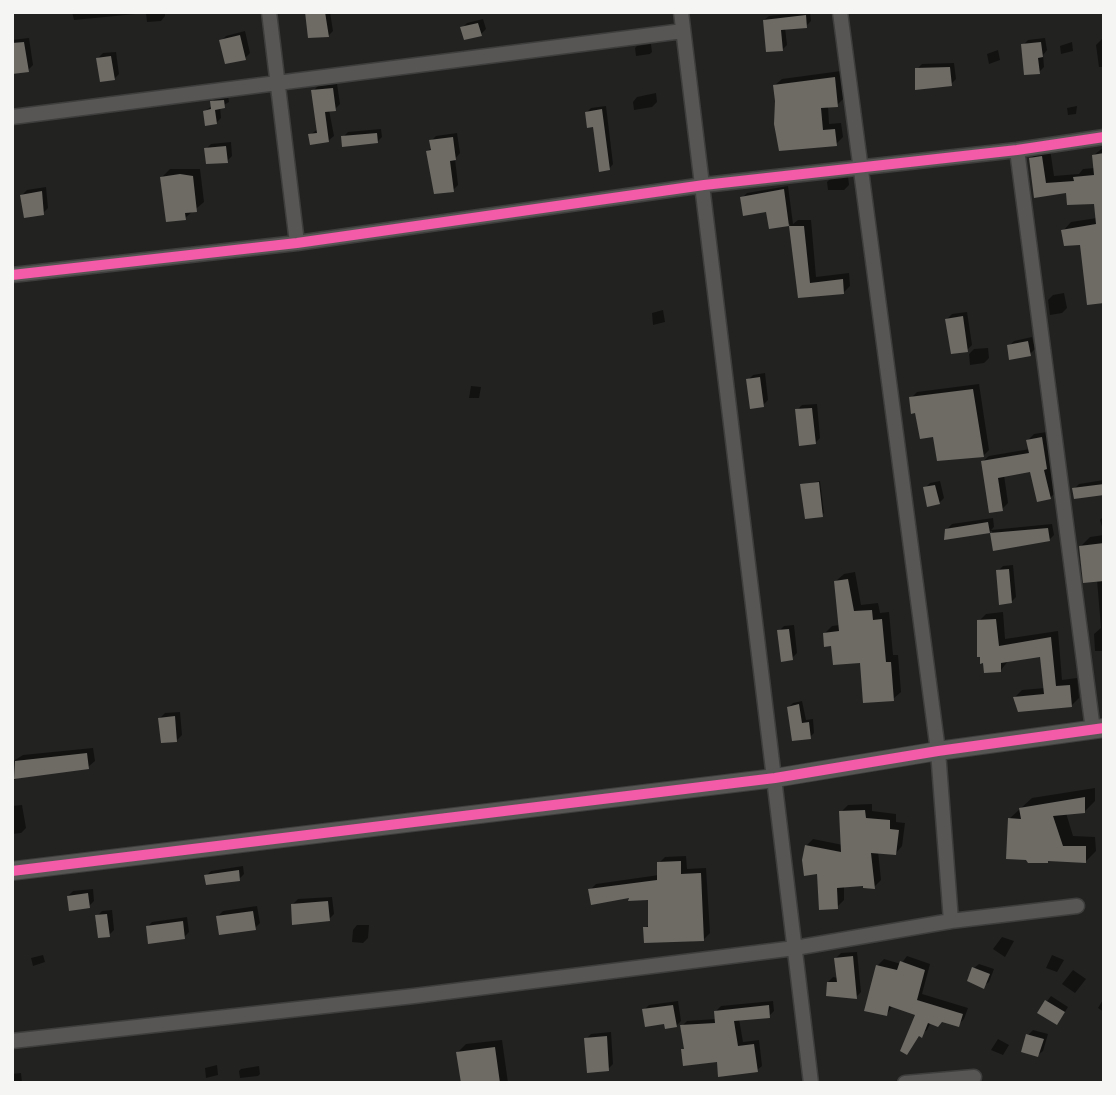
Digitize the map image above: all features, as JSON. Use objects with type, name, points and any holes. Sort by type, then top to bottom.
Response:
[{"type":"street","points":[[269,12],[297,243]]},
{"type":"street","points":[[681,12],[811,1083]]},
{"type":"street","points":[[841,12],[938,751],[951,921]]},
{"type":"street","points":[[12,117],[683,31]]},
{"type":"street","points":[[12,275],[297,243],[704,185],[1017,150],[1104,137]]},
{"type":"street","points":[[12,871],[775,778],[938,751],[1098,729],[1017,150]]},
{"type":"street","points":[[12,1041],[414,996],[795,948],[951,921],[1077,906]]},
{"type":"street","points":[[905,1083],[974,1077]]},
{"type":"building","points":[[305,12],[325,12],[329,37],[308,38]]},
{"type":"building","points":[[806,15],[807,28],[781,30],[783,51],[766,52],[763,20]]},
{"type":"building","points":[[478,23],[482,36],[464,40],[460,27]]},
{"type":"building","points":[[240,35],[246,60],[225,64],[219,40]]},
{"type":"building","points":[[24,42],[29,72],[12,74],[12,43]]},
{"type":"building","points":[[1041,42],[1043,57],[1038,58],[1040,74],[1024,75],[1021,44]]},
{"type":"building","points":[[111,56],[115,80],[100,82],[96,58]]},
{"type":"building","points":[[950,67],[952,86],[915,90],[915,68]]},
{"type":"building","points":[[835,77],[838,107],[821,108],[823,130],[835,129],[837,146],[779,151],[774,124],[773,85]]},
{"type":"building","points":[[333,88],[336,111],[325,112],[329,142],[310,145],[308,134],[317,133],[311,90]]},
{"type":"building","points":[[224,100],[225,108],[215,110],[217,124],[205,126],[203,111],[211,109],[210,101]]},
{"type":"building","points":[[602,109],[610,170],[599,172],[593,127],[587,128],[585,112]]},
{"type":"building","points":[[377,133],[378,143],[342,147],[341,136]]},
{"type":"building","points":[[453,137],[456,160],[450,161],[454,192],[434,194],[426,151],[431,150],[429,140]]},
{"type":"building","points":[[226,146],[228,163],[206,164],[204,148]]},
{"type":"building","points":[[1104,153],[1104,303],[1087,305],[1080,245],[1064,246],[1061,230],[1096,224],[1094,204],[1067,205],[1066,193],[1034,198],[1029,158],[1042,156],[1046,183],[1074,181],[1073,177],[1094,175],[1092,155]]},
{"type":"building","points":[[180,174],[193,176],[197,212],[185,213],[186,220],[166,222],[160,177]]},
{"type":"building","points":[[784,189],[789,226],[769,229],[766,212],[743,216],[740,197]]},
{"type":"building","points":[[42,191],[44,215],[24,218],[20,195]]},
{"type":"building","points":[[789,226],[804,226],[810,283],[843,279],[844,294],[798,298]]},
{"type":"building","points":[[963,316],[968,352],[951,354],[945,319]]},
{"type":"building","points":[[1028,341],[1031,356],[1009,360],[1007,345]]},
{"type":"building","points":[[760,377],[764,407],[750,409],[746,379]]},
{"type":"building","points":[[973,389],[984,457],[937,461],[933,437],[920,439],[915,413],[911,414],[909,397]]},
{"type":"building","points":[[812,408],[816,444],[799,446],[795,409]]},
{"type":"building","points":[[1042,437],[1047,469],[1044,470],[1051,499],[1037,502],[1030,472],[998,478],[1003,511],[989,513],[981,461],[1029,453],[1026,440]]},
{"type":"building","points":[[819,482],[823,517],[805,519],[800,484]]},
{"type":"building","points":[[1104,484],[1104,495],[1074,499],[1072,488]]},
{"type":"building","points":[[935,485],[940,504],[927,507],[923,487]]},
{"type":"building","points":[[988,522],[990,533],[944,540],[945,529]]},
{"type":"building","points":[[1048,528],[1050,541],[993,551],[990,533]]},
{"type":"building","points":[[1104,543],[1104,581],[1083,583],[1079,546]]},
{"type":"building","points":[[1009,569],[1012,603],[999,605],[996,570]]},
{"type":"building","points":[[848,579],[854,611],[872,610],[873,620],[882,619],[886,662],[891,662],[894,701],[863,703],[860,663],[833,665],[831,646],[824,647],[823,633],[839,631],[834,581]]},
{"type":"building","points":[[996,619],[999,646],[1051,637],[1056,686],[1070,685],[1072,707],[1018,712],[1013,697],[1044,694],[1040,657],[1001,663],[1001,672],[984,673],[983,663],[980,664],[980,657],[977,657],[977,620]]},
{"type":"building","points":[[789,629],[793,660],[781,662],[777,630]]},
{"type":"building","points":[[799,704],[802,723],[809,722],[811,739],[792,741],[787,707]]},
{"type":"building","points":[[175,716],[177,742],[161,743],[158,718]]},
{"type":"building","points":[[87,753],[89,769],[14,779],[15,761]]},
{"type":"building","points":[[1085,797],[1085,813],[1053,816],[1063,846],[1086,846],[1086,863],[1028,863],[1026,860],[1006,859],[1008,818],[1021,819],[1019,808]]},
{"type":"building","points":[[865,810],[866,818],[890,820],[890,829],[899,830],[896,855],[871,853],[875,889],[863,886],[837,888],[838,909],[819,910],[817,874],[804,876],[802,860],[805,845],[841,852],[839,811]]},
{"type":"building","points":[[681,861],[681,874],[701,873],[704,941],[644,943],[643,927],[648,927],[648,900],[628,901],[629,898],[591,905],[588,889],[657,880],[657,862]]},
{"type":"building","points":[[239,870],[240,881],[206,885],[204,875]]},
{"type":"building","points":[[88,893],[90,908],[69,911],[67,896]]},
{"type":"building","points":[[328,901],[330,921],[292,925],[291,904]]},
{"type":"building","points":[[253,911],[256,930],[219,935],[216,916]]},
{"type":"building","points":[[107,914],[110,937],[98,938],[95,915]]},
{"type":"building","points":[[183,921],[185,939],[148,944],[146,926]]},
{"type":"building","points":[[853,956],[857,999],[826,996],[827,982],[837,982],[834,958]]},
{"type":"building","points":[[900,961],[925,970],[917,1000],[963,1014],[959,1027],[942,1022],[938,1027],[928,1023],[922,1038],[919,1036],[907,1055],[900,1051],[915,1015],[889,1006],[887,1016],[864,1011],[876,965],[897,970]]},
{"type":"building","points":[[972,967],[990,974],[984,989],[967,981]]},
{"type":"building","points":[[1045,1000],[1065,1012],[1057,1025],[1037,1013]]},
{"type":"building","points":[[673,1005],[677,1027],[665,1029],[664,1024],[645,1027],[642,1009]]},
{"type":"building","points":[[769,1005],[770,1018],[734,1021],[738,1046],[754,1044],[758,1072],[718,1077],[717,1062],[683,1066],[681,1049],[684,1049],[680,1025],[715,1023],[714,1011]]},
{"type":"building","points":[[1026,1034],[1044,1039],[1038,1057],[1021,1052]]},
{"type":"building","points":[[607,1036],[609,1071],[587,1073],[584,1038]]},
{"type":"building","points":[[495,1047],[500,1083],[461,1083],[456,1052]]},
{"type":"cycle path","points":[[12,275],[297,243],[704,185],[1017,150],[1104,137]]},
{"type":"cycle path","points":[[12,871],[775,778],[938,751],[1104,728]]}]
